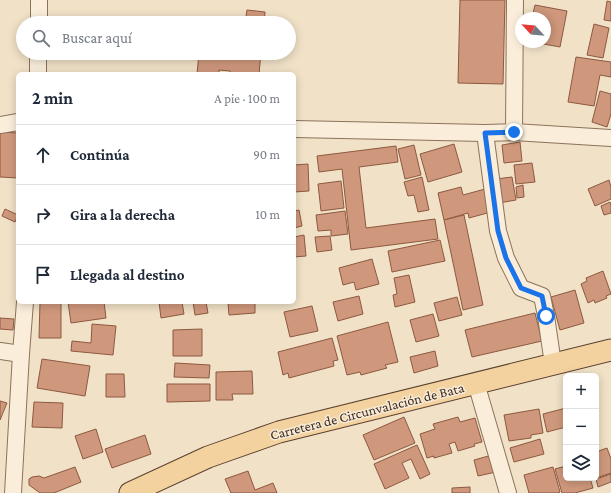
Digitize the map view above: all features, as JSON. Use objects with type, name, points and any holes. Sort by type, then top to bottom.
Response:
[{"type":"main road","name":"Carretera de Circunvalación de Bata","points":[[130,493],[208,457],[279,432],[611,350]]},
{"type":"street","points":[[39,0],[39,16]]},
{"type":"street","points":[[514,132],[515,0]]},
{"type":"street","points":[[38,60],[38,72]]},
{"type":"street","points":[[0,125],[16,122]]},
{"type":"street","points":[[296,129],[485,133],[514,132],[611,138]]},
{"type":"street","points":[[485,133],[498,231],[506,258],[521,288],[542,296],[553,364]]},
{"type":"street","points":[[13,493],[25,304]]},
{"type":"street","points":[[0,351],[21,354]]},
{"type":"street","points":[[476,383],[508,493]]},
{"type":"building","points":[[460,0],[505,0],[503,84],[458,83]]},
{"type":"building","points":[[607,1],[611,2],[611,21],[604,20]]},
{"type":"building","points":[[535,5],[567,11],[560,47],[551,45],[551,12],[533,12]]},
{"type":"building","points":[[247,10],[265,12],[265,16],[246,16]]},
{"type":"building","points":[[594,24],[609,28],[603,58],[587,55]]},
{"type":"building","points":[[576,57],[611,62],[611,77],[600,75],[594,106],[568,102]]},
{"type":"building","points":[[198,60],[260,60],[259,72],[230,72],[219,70],[219,72],[197,72]]},
{"type":"building","points":[[600,91],[611,94],[611,114],[607,127],[592,122]]},
{"type":"building","points":[[0,132],[16,133],[16,178],[0,177]]},
{"type":"building","points":[[520,142],[522,161],[504,163],[502,145]]},
{"type":"building","points":[[454,144],[462,172],[428,182],[420,154]]},
{"type":"building","points":[[414,145],[421,175],[405,179],[398,149]]},
{"type":"building","points":[[396,146],[398,162],[359,167],[366,228],[435,219],[438,239],[351,250],[342,169],[319,172],[317,156]]},
{"type":"building","points":[[532,163],[535,182],[516,184],[514,165]]},
{"type":"building","points":[[308,164],[309,191],[296,192],[296,165]]},
{"type":"building","points":[[422,177],[429,210],[418,212],[414,195],[408,196],[404,182]]},
{"type":"building","points":[[512,177],[516,200],[499,203],[496,179]]},
{"type":"building","points":[[609,180],[611,187],[611,199],[595,206],[588,189]]},
{"type":"building","points":[[341,181],[344,208],[321,211],[318,184]]},
{"type":"building","points":[[523,185],[524,197],[517,198],[516,187]]},
{"type":"building","points":[[461,187],[463,195],[485,189],[491,212],[469,218],[468,213],[444,220],[438,193]]},
{"type":"building","points":[[610,202],[611,213],[604,215],[601,206]]},
{"type":"building","points":[[5,209],[16,214],[16,220],[15,222],[2,216]]},
{"type":"building","points":[[299,210],[302,226],[296,228],[296,211]]},
{"type":"building","points":[[345,211],[348,234],[331,236],[331,230],[318,231],[316,215]]},
{"type":"building","points":[[464,215],[483,305],[463,310],[444,220]]},
{"type":"building","points":[[304,235],[306,256],[296,257],[296,237]]},
{"type":"building","points":[[330,236],[332,250],[317,252],[315,237]]},
{"type":"building","points":[[440,240],[445,261],[392,272],[388,251]]},
{"type":"building","points":[[372,259],[379,284],[356,290],[354,282],[343,285],[339,268]]},
{"type":"building","points":[[603,271],[611,294],[606,296],[607,298],[595,303],[594,300],[588,303],[581,284],[587,281],[586,278]]},
{"type":"building","points":[[409,275],[415,302],[395,307],[393,295],[397,294],[394,278]]},
{"type":"building","points":[[575,290],[584,323],[560,330],[551,297]]},
{"type":"building","points":[[359,296],[363,314],[338,321],[333,302]]},
{"type":"building","points":[[457,297],[462,315],[439,321],[434,303]]},
{"type":"building","points":[[40,304],[61,304],[61,338],[39,338]]},
{"type":"building","points":[[68,304],[104,304],[106,318],[71,323]]},
{"type":"building","points":[[159,304],[182,304],[184,314],[161,318]]},
{"type":"building","points":[[193,304],[206,304],[208,313],[195,315]]},
{"type":"building","points":[[228,304],[255,304],[255,313],[229,315]]},
{"type":"building","points":[[312,306],[318,331],[290,337],[284,312]]},
{"type":"building","points":[[535,313],[542,341],[472,357],[465,330]]},
{"type":"building","points":[[433,314],[439,336],[416,342],[410,320]]},
{"type":"building","points":[[0,318],[14,319],[13,330],[0,329]]},
{"type":"building","points":[[388,322],[398,362],[385,365],[387,368],[361,375],[360,372],[347,375],[337,336]]},
{"type":"building","points":[[92,324],[116,326],[113,355],[71,351],[72,341],[91,343]]},
{"type":"building","points":[[202,329],[202,356],[173,356],[173,330]]},
{"type":"building","points":[[332,338],[338,360],[333,361],[334,366],[289,378],[288,373],[283,375],[278,352]]},
{"type":"building","points":[[435,351],[438,366],[414,373],[410,357]]},
{"type":"building","points":[[42,359],[90,366],[85,396],[37,388]]},
{"type":"building","points":[[175,363],[210,365],[209,378],[174,377]]},
{"type":"building","points":[[252,371],[253,394],[232,394],[233,400],[216,400],[216,372]]},
{"type":"building","points":[[106,374],[124,374],[125,397],[106,397]]},
{"type":"building","points":[[167,384],[210,384],[210,401],[167,402]]},
{"type":"building","points":[[0,401],[7,403],[0,420]]},
{"type":"building","points":[[34,402],[63,403],[62,428],[32,427]]},
{"type":"building","points":[[539,409],[543,433],[531,435],[531,438],[509,441],[504,415]]},
{"type":"building","points":[[563,409],[563,428],[547,432],[543,414]]},
{"type":"building","points":[[404,417],[415,443],[374,460],[363,435]]},
{"type":"building","points":[[458,417],[460,422],[475,418],[482,442],[474,444],[475,446],[458,451],[455,442],[449,444],[452,453],[434,458],[434,456],[427,458],[420,434],[435,429],[433,424]]},
{"type":"building","points":[[96,429],[103,452],[83,459],[75,436]]},
{"type":"building","points":[[145,435],[151,454],[112,468],[105,449]]},
{"type":"building","points":[[540,439],[544,454],[514,462],[510,448]]},
{"type":"building","points":[[417,445],[430,474],[420,479],[411,459],[402,463],[409,478],[385,489],[374,464]]},
{"type":"building","points":[[607,448],[611,459],[611,473],[599,477],[599,451]]},
{"type":"building","points":[[492,455],[496,472],[478,476],[474,460]]},
{"type":"building","points":[[75,467],[81,482],[54,493],[40,493],[29,485],[29,479],[32,477],[39,476],[44,478]]},
{"type":"building","points":[[553,467],[560,492],[529,493],[524,475]]},
{"type":"building","points":[[563,467],[563,481],[591,481],[593,488],[575,493],[562,493],[555,469]]},
{"type":"building","points":[[248,471],[255,490],[273,483],[277,493],[231,493],[225,479]]},
{"type":"building","points":[[611,474],[611,482],[598,487],[596,481],[599,481],[599,478]]},
{"type":"building","points":[[470,487],[470,493],[452,493],[452,488]]},
{"type":"route","points":[[514,132],[485,133],[498,231],[506,258],[521,288],[542,296],[546,316]]}]
